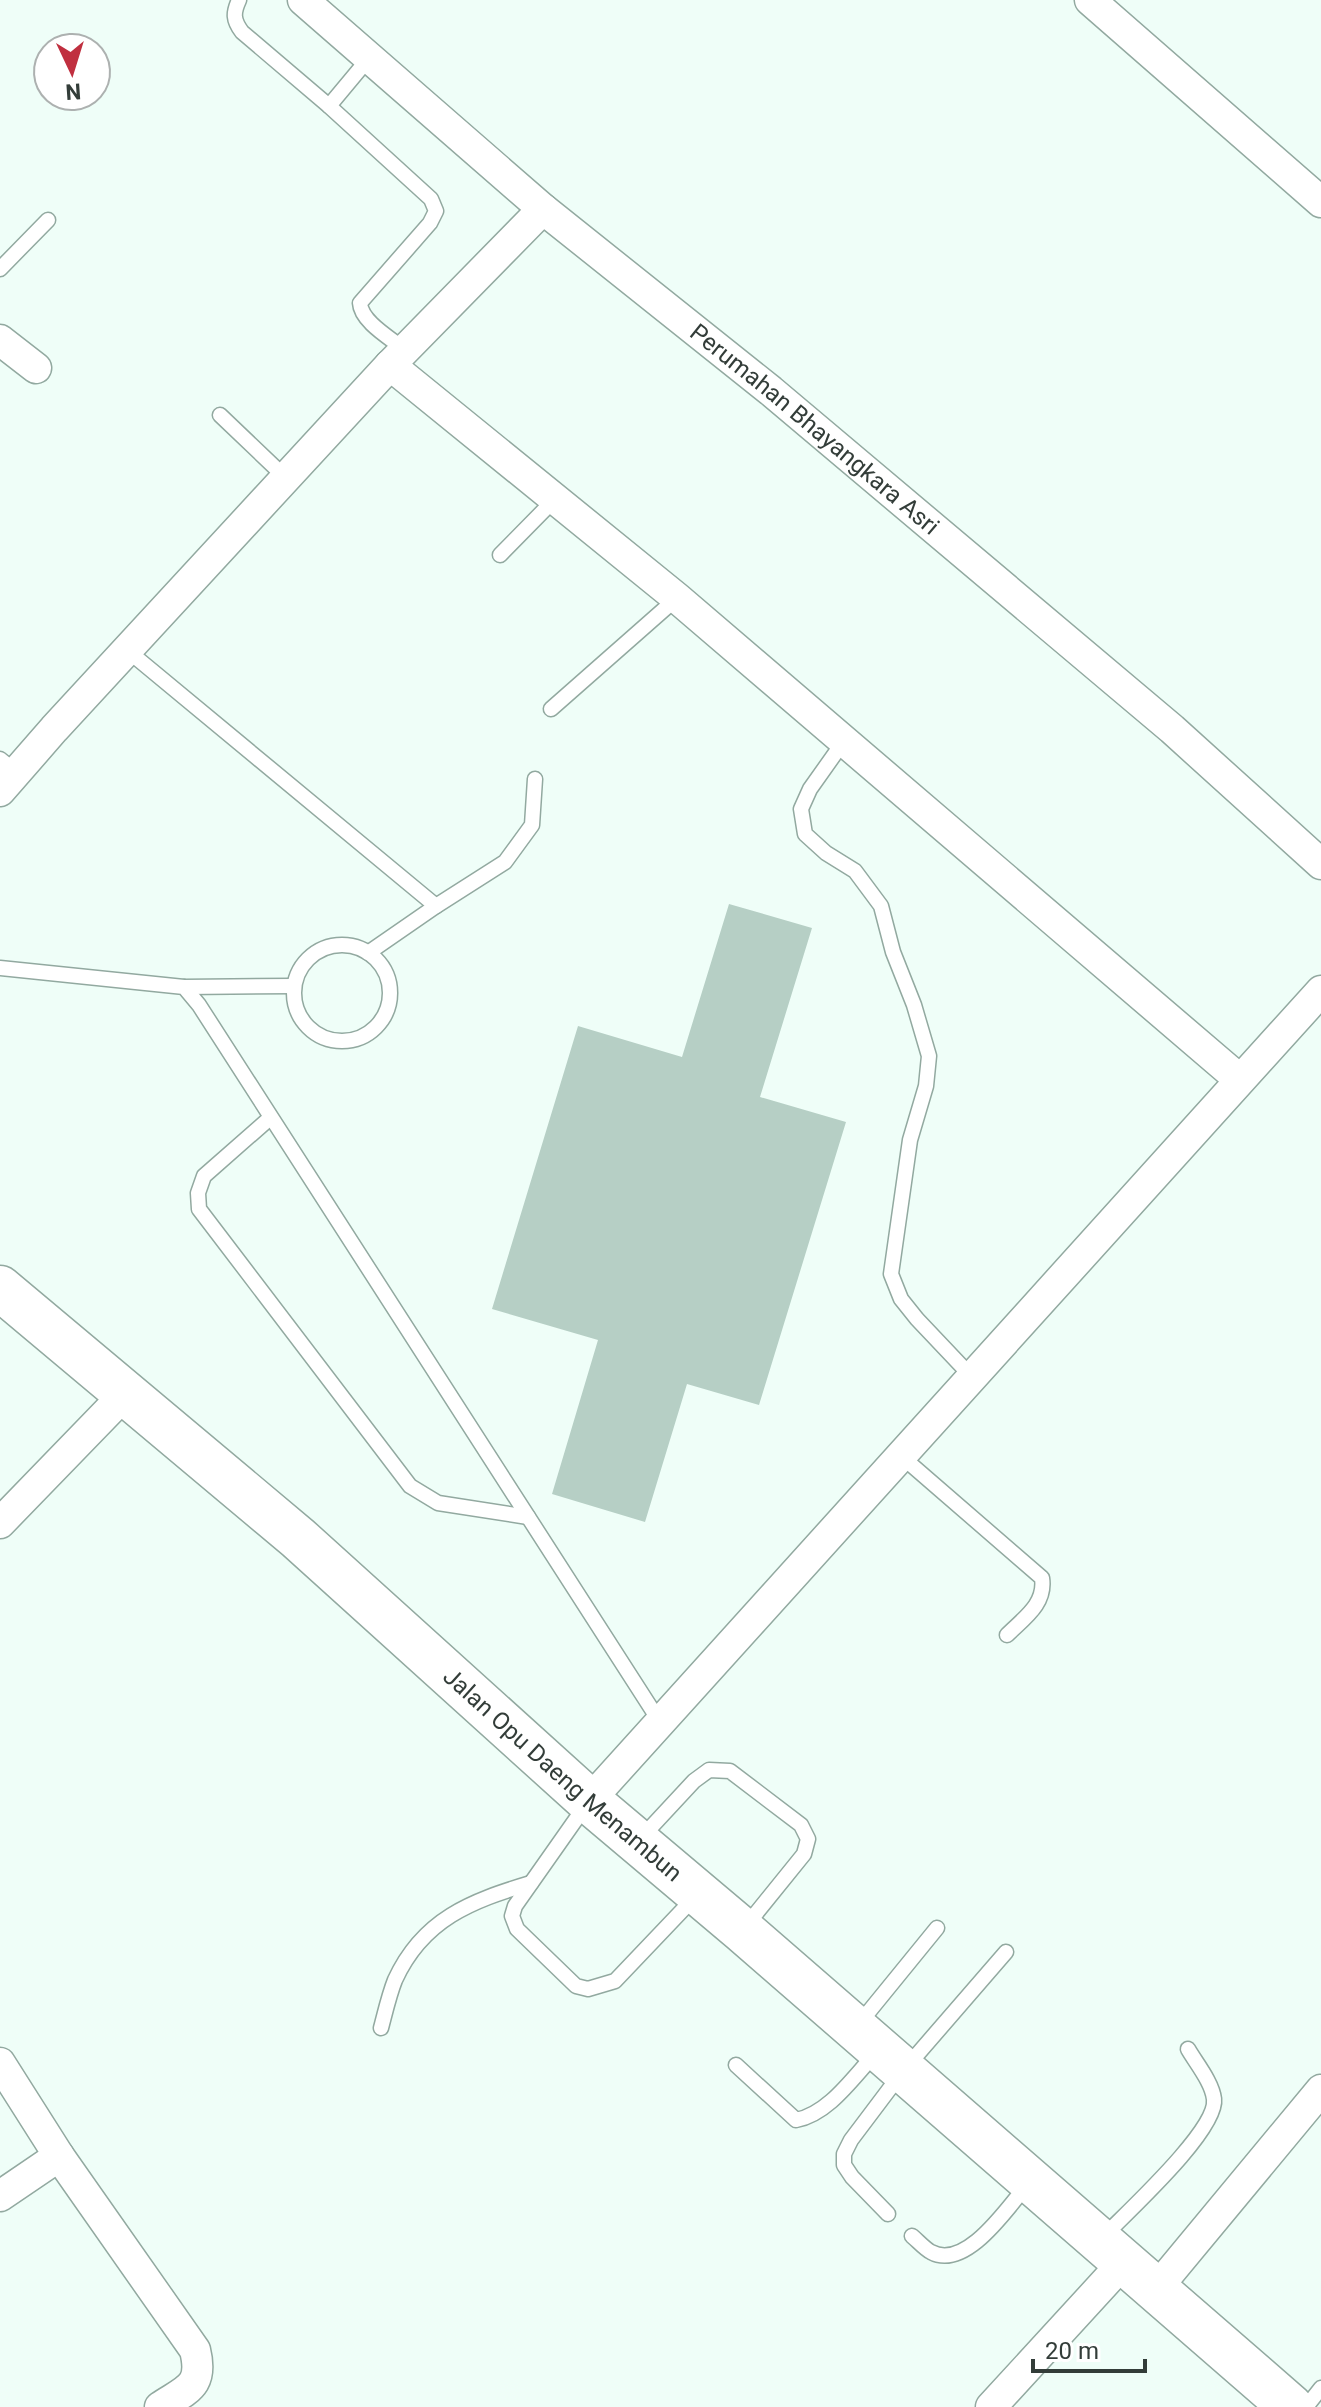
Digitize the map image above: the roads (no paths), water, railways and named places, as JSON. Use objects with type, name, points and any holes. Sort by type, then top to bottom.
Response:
[{"type":"highway","name":"Jalan Opu Daeng Menambun","points":[[0,1288],[298,1538],[589,1801],[1291,2407]]},
{"type":"street","name":"Perumahan Bhayangkara Asri","points":[[303,0],[543,209],[795,411],[1172,729],[1321,864]]},
{"type":"street","points":[[1090,0],[1321,202]]},
{"type":"street","points":[[5,774],[127,650],[398,358],[543,209]]},
{"type":"street","points":[[0,340],[36,368]]},
{"type":"street","points":[[398,358],[555,499],[677,598],[1239,1079]]},
{"type":"street","points":[[589,1801],[1321,991]]},
{"type":"street","points":[[0,1523],[126,1393]]},
{"type":"street","points":[[0,2063],[59,2156],[195,2350],[200,2369],[195,2381],[160,2407]]},
{"type":"street","points":[[1156,2289],[1321,2090]]},
{"type":"street","points":[[0,2196],[59,2156]]},
{"type":"street","points":[[991,2407],[1111,2252]]},
{"type":"lane","points":[[239,0],[234,22],[242,32],[431,199],[436,211],[430,223],[360,303],[365,317],[398,358]]},
{"type":"lane","points":[[329,106],[369,58]]},
{"type":"lane","points":[[0,269],[48,220]]},
{"type":"lane","points":[[220,415],[286,478]]},
{"type":"lane","points":[[500,555],[555,499]]},
{"type":"lane","points":[[551,709],[677,598]]},
{"type":"lane","points":[[127,650],[436,906]]},
{"type":"lane","points":[[844,741],[810,789],[801,809],[805,834],[826,853],[855,871],[881,906],[893,952],[914,1005],[929,1056],[926,1086],[910,1140],[891,1274],[901,1299],[971,1376]]},
{"type":"lane","points":[[368,953],[505,862],[532,825],[535,779]]},
{"type":"lane","points":[[334,944],[362,948],[368,953],[383,966],[391,992],[384,1019],[363,1037],[336,1042],[310,1031],[295,1008],[294,986],[294,980],[309,957],[334,944]]},
{"type":"lane","points":[[0,968],[184,987],[294,986]]},
{"type":"lane","points":[[184,987],[199,1005],[660,1722]]},
{"type":"lane","points":[[270,1118],[204,1176],[198,1193],[199,1209],[410,1486],[438,1503],[528,1517]]},
{"type":"lane","points":[[900,1455],[1042,1578],[1044,1590],[1037,1605],[1007,1635]]},
{"type":"lane","points":[[637,1841],[694,1781],[709,1770],[730,1771],[801,1825],[808,1839],[804,1854],[742,1930]]},
{"type":"lane","points":[[589,1801],[515,1906],[512,1916],[517,1929],[576,1986],[588,1989],[615,1981],[698,1893]]},
{"type":"lane","points":[[381,2028],[395,1981],[418,1942],[450,1914],[479,1899],[531,1883]]},
{"type":"lane","points":[[888,2214],[852,2177],[844,2165],[844,2154],[879,2050],[937,1928]]},
{"type":"lane","points":[[736,2065],[796,2120],[807,2118],[821,2111],[879,2050],[1006,1952]]},
{"type":"lane","points":[[1111,2252],[1193,2145],[1213,2111],[1214,2098],[1188,2049]]},
{"type":"lane","points":[[912,2236],[932,2254],[948,2255],[963,2251],[979,2241],[1030,2181]]},
{"type":"lane","points":[[1306,2407],[1321,2388]]}]
